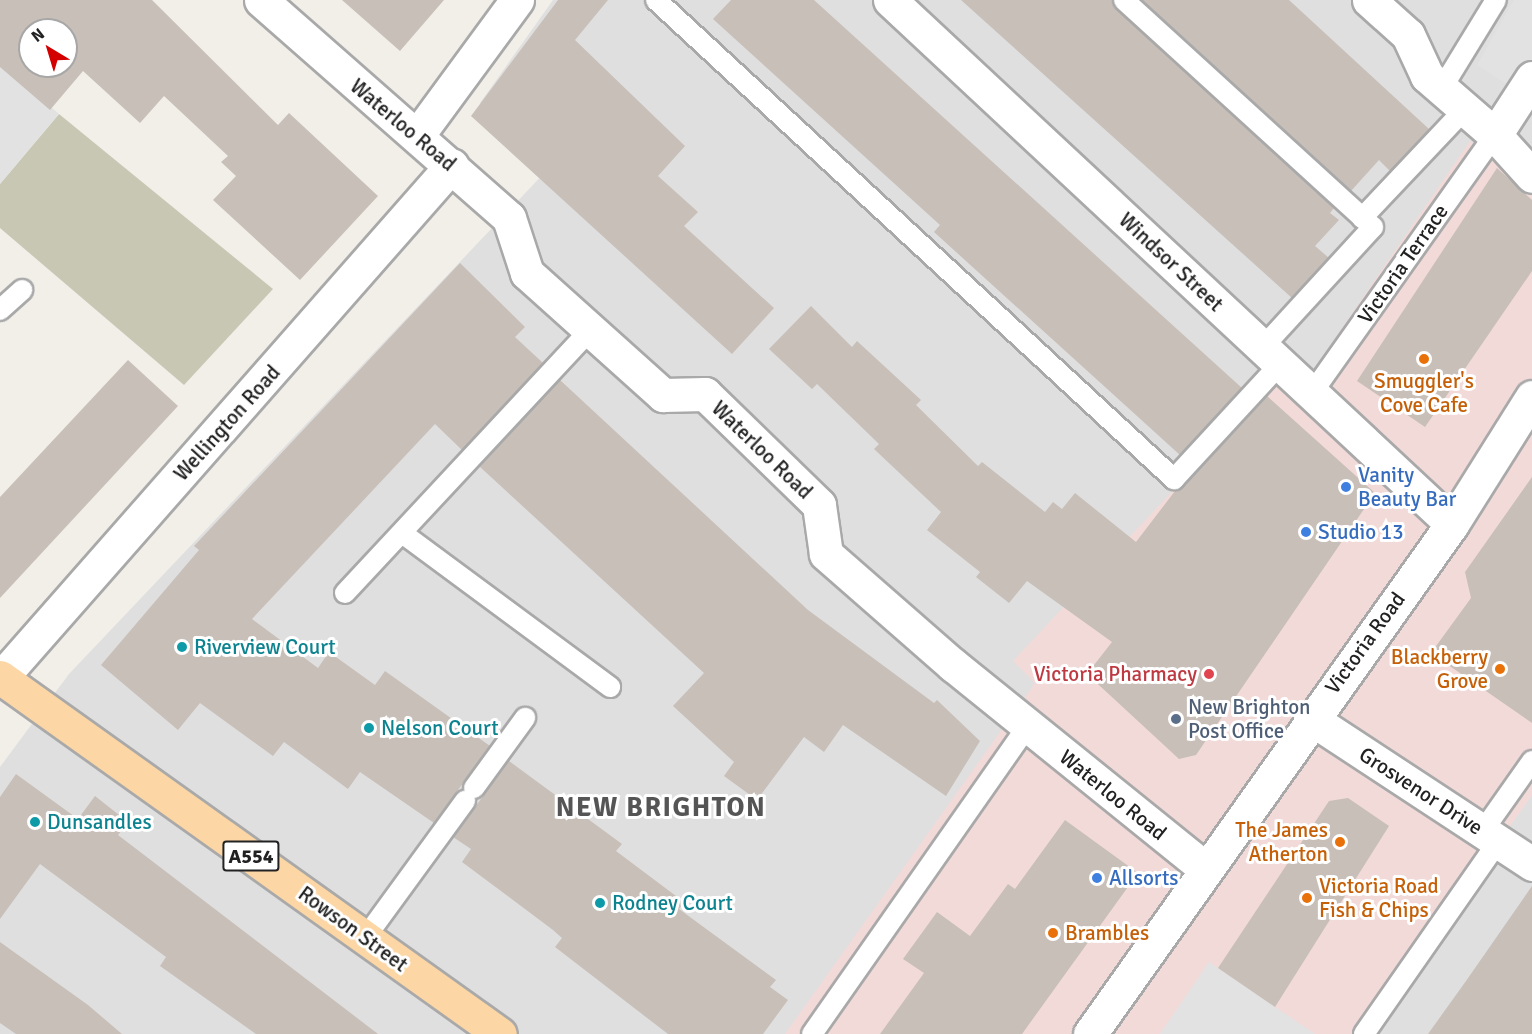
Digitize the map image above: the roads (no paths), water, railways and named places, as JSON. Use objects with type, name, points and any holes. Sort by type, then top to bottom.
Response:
[{"type":"main road","name":"Rowson Street","points":[[0,678],[500,1034]]},
{"type":"street","name":"Waterloo Road","points":[[261,0],[452,165],[509,218],[527,273],[663,395],[705,394],[819,505],[826,554],[1028,726],[1205,868]]},
{"type":"street","points":[[417,136],[517,0]]},
{"type":"street","name":"Windsor Street","points":[[890,0],[1452,524]]},
{"type":"street","points":[[1369,0],[1408,35],[1427,76],[1495,135],[1532,176]]},
{"type":"street","points":[[1495,135],[1532,78]]},
{"type":"street","name":"Wellington Road","points":[[0,678],[452,165]]},
{"type":"street","name":"Victoria Road","points":[[1089,1034],[1310,718],[1452,524],[1532,397]]},
{"type":"street","name":"Grosvenor Drive","points":[[1310,718],[1532,864]]},
{"type":"lane","points":[[656,0],[1174,479],[1373,227],[1124,0]]},
{"type":"lane","points":[[1362,218],[1453,99],[1496,0]]},
{"type":"lane","name":"Victoria Terrace","points":[[1312,393],[1495,135]]},
{"type":"lane","points":[[0,310],[22,290]]},
{"type":"lane","points":[[345,593],[590,330]]},
{"type":"lane","points":[[402,533],[610,687]]},
{"type":"lane","points":[[365,938],[525,718]]},
{"type":"lane","points":[[812,1034],[1028,726]]},
{"type":"lane","points":[[1364,1034],[1490,837],[1532,761]]},
{"type":"place","name":"Smuggler's Cove Cafe","points":[[1424,359]]},
{"type":"place","name":"Vanity Beauty Bar","points":[[1346,487]]},
{"type":"place","name":"Studio 13","points":[[1306,532]]},
{"type":"place","name":"Riverview Court","points":[[182,647]]},
{"type":"place","name":"Blackberry Grove","points":[[1500,669]]},
{"type":"place","name":"Victoria Pharmacy","points":[[1209,674]]},
{"type":"place","name":"New Brighton Post Office","points":[[1176,719]]},
{"type":"place","name":"Nelson Court","points":[[369,728]]},
{"type":"place","name":"Dunsandles","points":[[35,822]]},
{"type":"place","name":"The James Atherton","points":[[1340,842]]},
{"type":"place","name":"Allsorts","points":[[1097,878]]},
{"type":"place","name":"Victoria Road Fish & Chips","points":[[1307,898]]},
{"type":"place","name":"Rodney Court","points":[[600,903]]},
{"type":"place","name":"Brambles","points":[[1053,933]]},
{"type":"district","name":"NEW BRIGHTON","points":[[661,808]]}]
